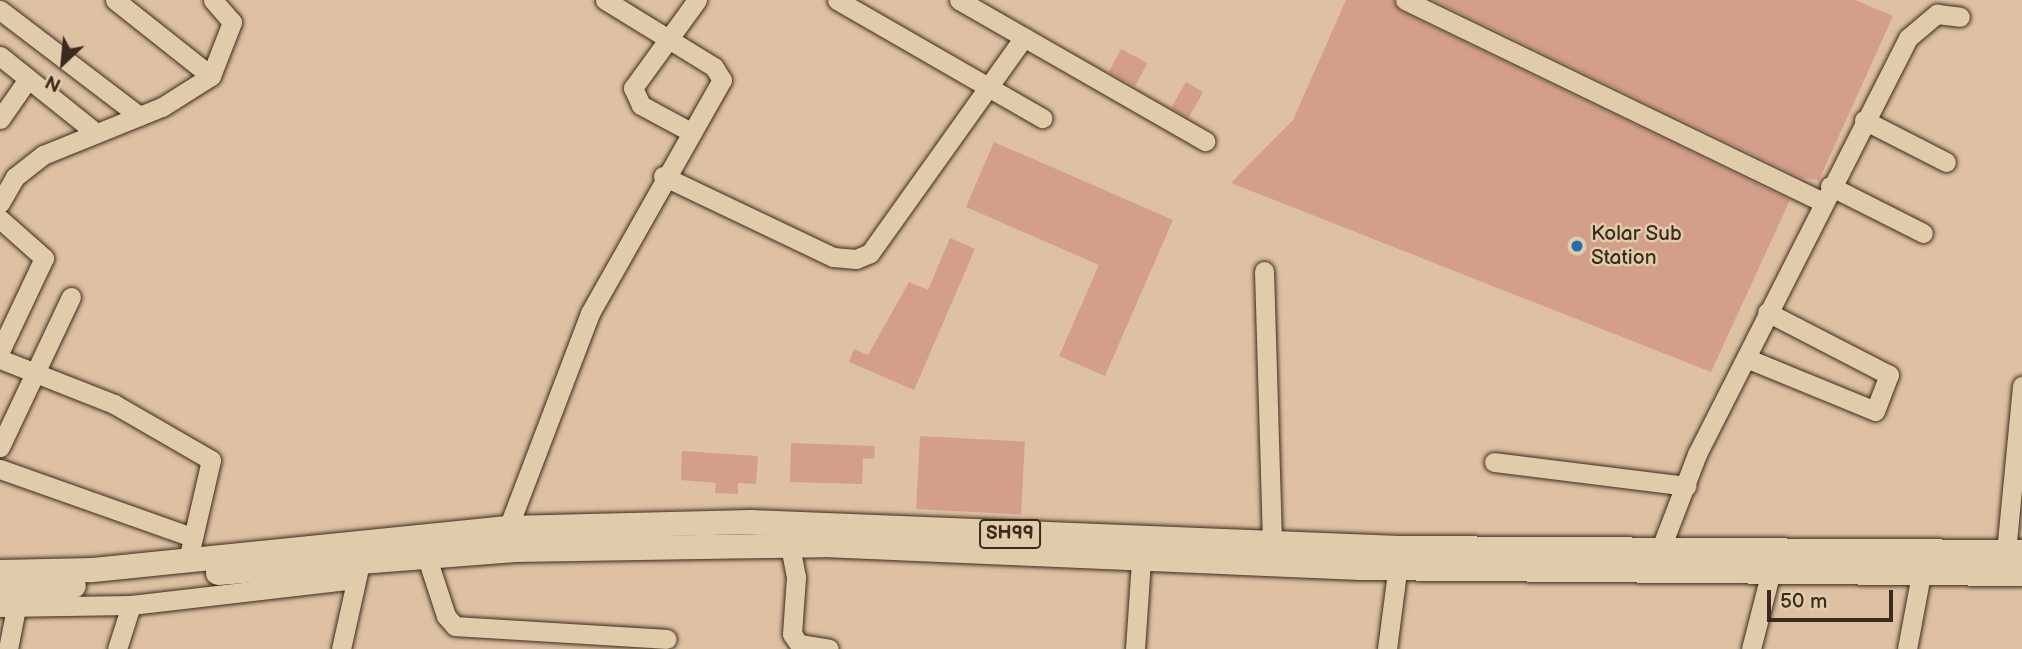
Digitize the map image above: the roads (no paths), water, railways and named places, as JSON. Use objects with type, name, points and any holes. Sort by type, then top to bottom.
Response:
[{"type":"main road","name":"SH99","points":[[0,572],[190,548],[359,560],[508,528],[751,522],[1142,550],[1272,544],[1399,558]]},
{"type":"main road","name":"SH99","points":[[5,603],[359,560],[426,555],[790,546],[1142,550],[1399,558],[1656,560],[2014,552]]},
{"type":"main road","name":"SH99","points":[[1656,560],[1770,575],[2022,574]]},
{"type":"street","points":[[115,0],[211,76]]},
{"type":"street","points":[[0,203],[27,165],[139,116],[211,76],[232,22],[213,0]]},
{"type":"street","points":[[508,528],[590,313],[663,176],[722,80],[714,67],[667,41],[606,0]]},
{"type":"street","points":[[690,131],[635,98],[633,88],[696,0]]},
{"type":"street","points":[[837,0],[1042,118]]},
{"type":"street","points":[[959,0],[1205,141]]},
{"type":"street","points":[[1405,0],[1826,194],[1923,233]]},
{"type":"street","points":[[0,10],[139,116]]},
{"type":"street","points":[[1656,560],[1767,312],[1864,120],[1924,19],[1960,17]]},
{"type":"street","points":[[663,176],[833,257],[856,259],[870,253],[1024,37]]},
{"type":"street","points":[[0,56],[96,133]]},
{"type":"street","points":[[0,119],[28,79]]},
{"type":"street","points":[[1864,120],[1946,162]]},
{"type":"street","points":[[0,219],[44,258],[0,351]]},
{"type":"street","points":[[1264,271],[1272,544]]},
{"type":"street","points":[[0,447],[71,297]]},
{"type":"street","points":[[1746,358],[1867,412],[1875,411],[1881,399],[1889,375],[1880,366],[1767,312]]},
{"type":"street","points":[[0,359],[33,375],[114,404],[211,460],[190,548],[0,469]]},
{"type":"street","points":[[2014,552],[2022,386]]},
{"type":"street","points":[[1494,462],[1687,486]]},
{"type":"street","points":[[790,546],[796,578],[792,634],[799,644],[829,649]]},
{"type":"street","points":[[1135,649],[1142,550]]},
{"type":"street","points":[[426,555],[446,616],[455,626],[667,639]]},
{"type":"street","points":[[1387,649],[1399,558]]},
{"type":"street","points":[[8,649],[5,603],[131,605],[359,560],[341,649]]},
{"type":"street","points":[[1907,649],[1921,574]]},
{"type":"street","points":[[1751,649],[1770,575]]},
{"type":"street","points":[[117,649],[131,605]]},
{"type":"place","name":"Kolar Sub Station","points":[[1577,246]]}]
